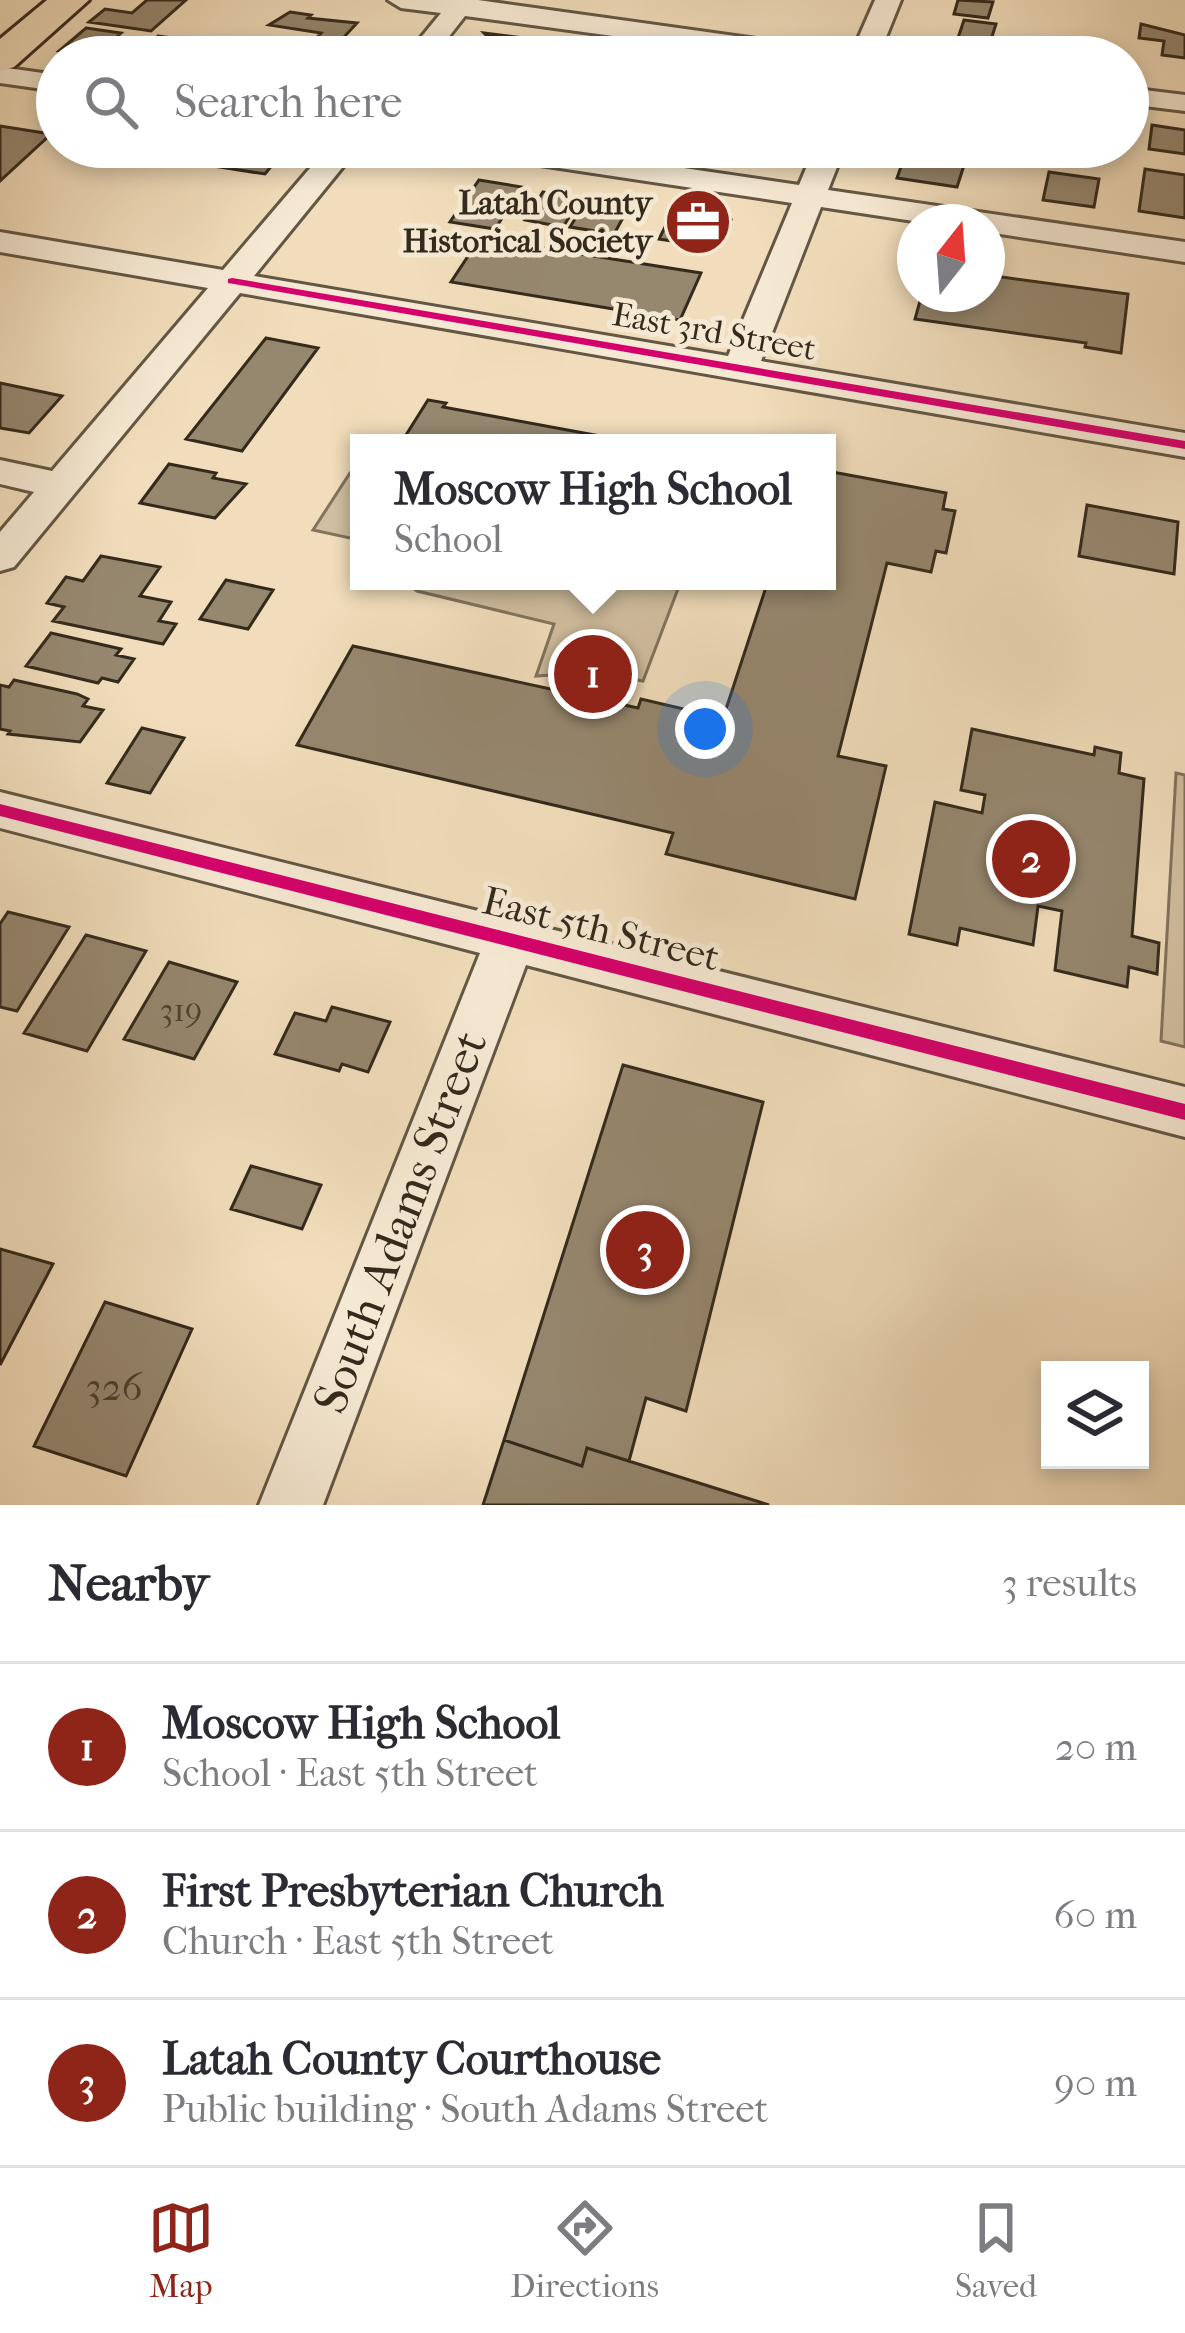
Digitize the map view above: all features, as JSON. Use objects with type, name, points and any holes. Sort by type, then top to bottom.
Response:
[{"type":"highway","points":[[0,59],[70,0]]},
{"type":"street","points":[[401,0],[462,4],[684,36]]},
{"type":"street","points":[[872,36],[888,0]]},
{"type":"street","points":[[435,36],[462,4]]},
{"type":"street","points":[[0,75],[36,80]]},
{"type":"street","points":[[1149,98],[1185,103]]},
{"type":"street","points":[[0,558],[326,168]]},
{"type":"street","points":[[622,168],[897,209]]},
{"type":"street","points":[[742,367],[822,168]]},
{"type":"street","points":[[1005,225],[1185,252]]},
{"type":"street","name":"East 3rd Street","points":[[0,242],[1185,445]]},
{"type":"street","points":[[0,472],[60,485]]},
{"type":"street","name":"East 5th Street","points":[[0,810],[1185,1112]]},
{"type":"street","name":"South Adams Street","points":[[291,1505],[510,940]]},
{"type":"shaded area","points":[[350,473],[350,538],[313,530]]},
{"type":"shaded area","points":[[678,590],[643,681],[595,672],[536,676],[554,624],[417,591]]},
{"type":"shaded area","points":[[1176,773],[1185,775],[1185,1047],[1161,1041]]},
{"type":"building","points":[[147,0],[186,0],[151,31],[89,22],[105,9],[132,13]]},
{"type":"building","points":[[958,0],[993,2],[988,18],[954,14]]},
{"type":"building","points":[[290,12],[357,23],[345,36],[318,36],[321,33],[269,25]]},
{"type":"building","points":[[964,20],[996,24],[992,36],[959,36]]},
{"type":"building","points":[[1141,24],[1185,35],[1185,58],[1162,55],[1164,41],[1139,36]]},
{"type":"building","points":[[86,28],[121,33],[118,36],[77,36]]},
{"type":"building","points":[[1152,125],[1185,130],[1185,154],[1149,149]]},
{"type":"building","points":[[0,126],[36,132],[36,148],[0,181]]},
{"type":"building","points":[[226,168],[270,168],[265,174]]},
{"type":"building","points":[[901,168],[963,168],[957,187],[897,178]]},
{"type":"building","points":[[1145,169],[1185,175],[1185,218],[1139,211]]},
{"type":"building","points":[[1049,172],[1099,179],[1094,207],[1043,200]]},
{"type":"building","points":[[479,180],[522,187],[495,229],[450,222]]},
{"type":"building","points":[[543,192],[581,198],[563,227],[525,220]]},
{"type":"building","points":[[586,201],[629,207],[614,234],[570,227]]},
{"type":"building","points":[[673,211],[731,220],[718,248],[659,239]]},
{"type":"building","points":[[480,238],[701,273],[680,320],[451,282]]},
{"type":"building","points":[[1005,277],[1128,294],[1121,353],[1085,347],[1086,343],[915,319],[917,312],[1005,312]]},
{"type":"building","points":[[266,338],[318,348],[242,451],[186,439]]},
{"type":"building","points":[[0,383],[62,396],[29,433],[0,428]]},
{"type":"building","points":[[428,400],[446,403],[443,407],[589,434],[407,434]]},
{"type":"building","points":[[169,464],[246,484],[215,518],[140,503]]},
{"type":"building","points":[[836,473],[946,493],[943,509],[955,511],[946,553],[936,551],[931,572],[887,563],[838,756],[886,766],[855,899],[666,854],[673,833],[297,745],[353,646],[638,708],[641,699],[705,714],[708,705],[726,709],[765,590],[836,590]]},
{"type":"building","points":[[1087,505],[1178,522],[1174,574],[1079,556]]},
{"type":"building","points":[[101,556],[160,567],[140,596],[171,602],[159,621],[176,624],[163,644],[53,621],[64,607],[47,603],[66,577],[83,581]]},
{"type":"building","points":[[226,580],[273,590],[248,629],[200,619]]},
{"type":"building","points":[[51,633],[121,649],[116,655],[134,659],[118,682],[102,678],[98,683],[26,666]]},
{"type":"building","points":[[14,680],[77,694],[88,699],[83,706],[103,710],[80,742],[8,734],[10,731],[0,729],[0,685],[9,687]]},
{"type":"building","points":[[142,728],[184,738],[150,793],[107,783]]},
{"type":"building","points":[[972,729],[1094,755],[1095,747],[1121,753],[1119,773],[1144,779],[1132,936],[1159,943],[1157,974],[1129,967],[1127,987],[1055,970],[1062,911],[1038,906],[1033,945],[960,928],[957,945],[909,934],[935,802],[982,813],[985,795],[961,790]]},
{"type":"building","points":[[8,912],[69,927],[17,1011],[0,1007],[0,924]]},
{"type":"building","points":[[86,935],[146,951],[87,1051],[24,1033]]},
{"type":"building","points":[[169,962],[237,982],[194,1059],[124,1039]]},
{"type":"building","points":[[332,1007],[390,1022],[368,1072],[342,1064],[339,1071],[275,1054],[295,1013],[326,1021]]},
{"type":"building","points":[[623,1065],[763,1102],[686,1411],[646,1398],[629,1461],[587,1448],[582,1466],[504,1440]]},
{"type":"building","points":[[251,1166],[321,1185],[302,1229],[231,1209]]},
{"type":"building","points":[[0,1249],[53,1264],[0,1365]]},
{"type":"building","points":[[105,1302],[192,1329],[126,1476],[34,1446]]},
{"type":"building","points":[[504,1440],[582,1466],[587,1448],[769,1505],[483,1505]]},
{"type":"cycle path","points":[[232,281],[1185,445]]},
{"type":"cycle path","points":[[0,810],[1185,1112]]},
{"type":"place","name":"Latah County Historical Society","points":[[698,222]]},
{"type":"place","name":"Moscow High School","points":[[593,674]]},
{"type":"place","name":"First Presbyterian Church","points":[[1031,859]]},
{"type":"place","name":"Latah County Courthouse","points":[[645,1250]]}]
